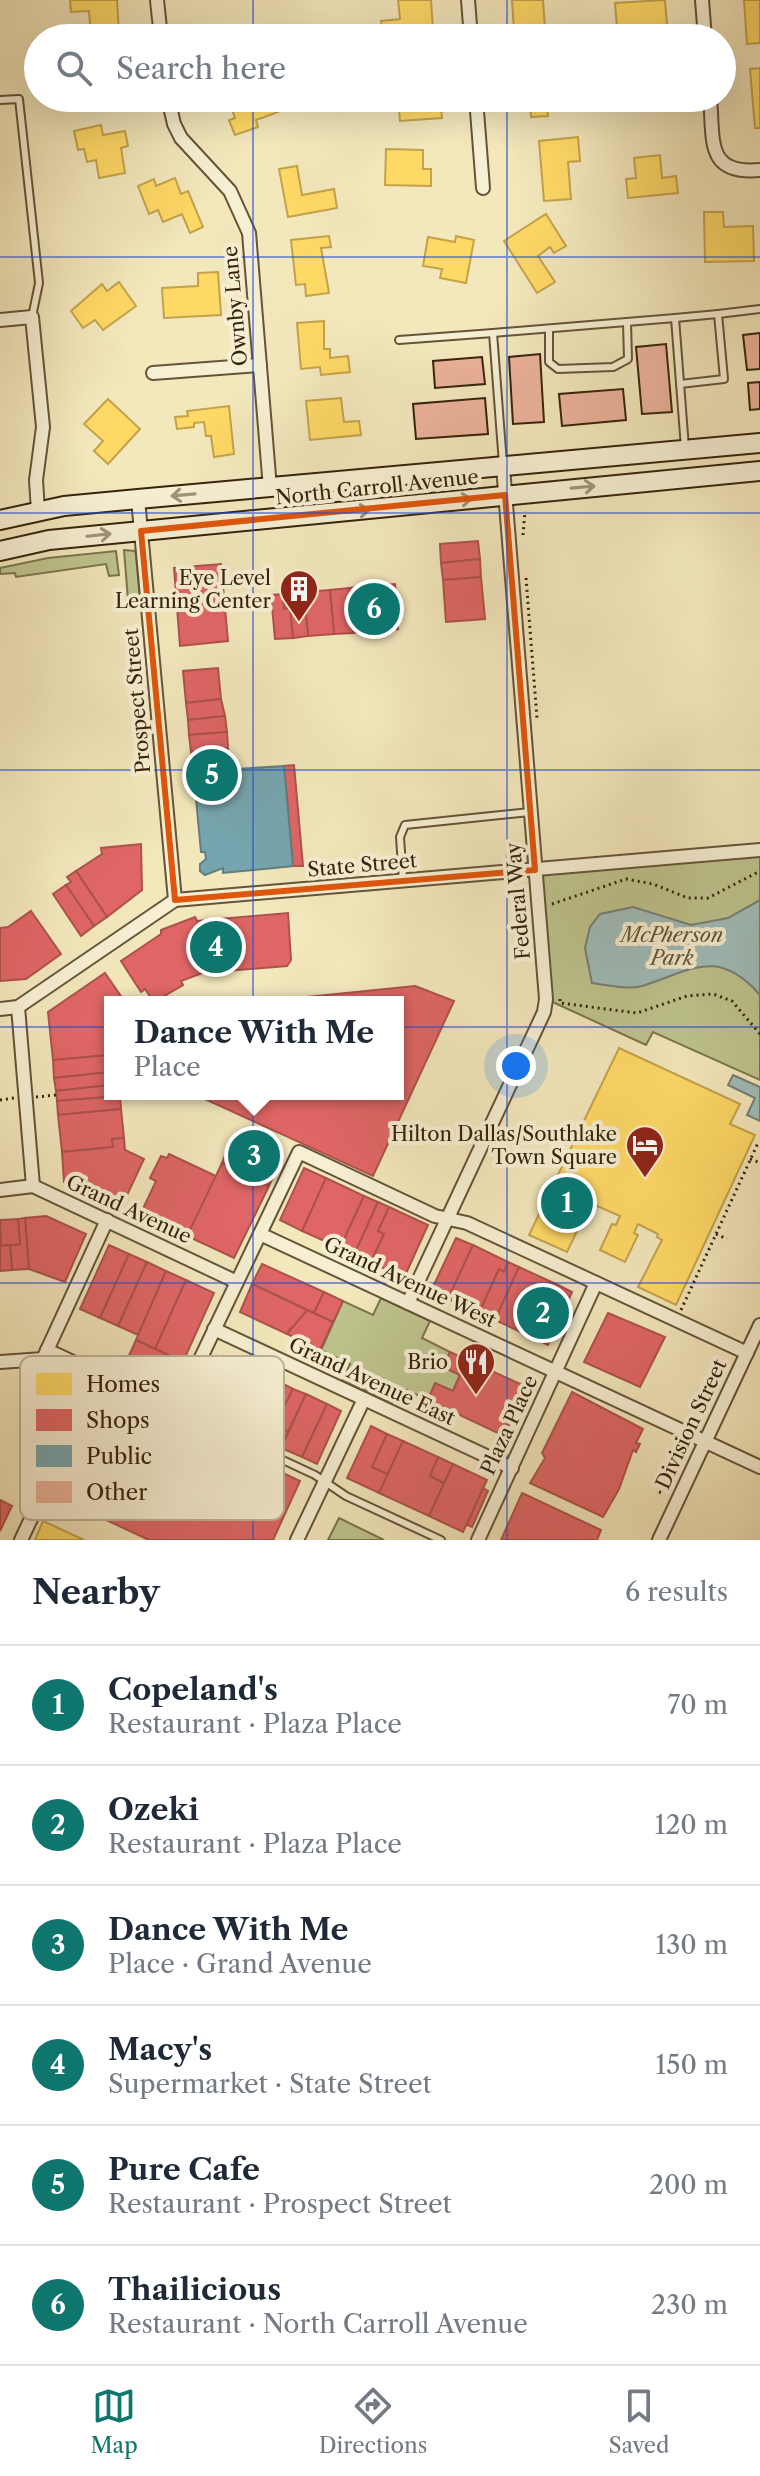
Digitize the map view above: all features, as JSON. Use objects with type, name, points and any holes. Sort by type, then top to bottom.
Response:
[{"type":"main road","name":"North Carroll Avenue","points":[[0,520],[38,511],[138,499],[760,443]]},
{"type":"main road","name":"North Carroll Avenue","points":[[0,551],[49,540],[302,518],[760,471]]},
{"type":"street","points":[[157,0],[160,24]]},
{"type":"street","points":[[468,0],[470,24]]},
{"type":"street","points":[[702,0],[704,24]]},
{"type":"street","name":"Ownby Lane","points":[[171,112],[181,138],[230,191],[249,233],[270,488]]},
{"type":"street","points":[[477,112],[483,188]]},
{"type":"street","points":[[711,112],[715,152],[722,165],[735,170],[760,170]]},
{"type":"street","points":[[0,320],[32,317],[43,427],[36,480],[38,511]]},
{"type":"street","points":[[153,373],[260,365]]},
{"type":"street","name":"Federal Way","points":[[408,1303],[544,1012],[546,999],[503,467]]},
{"type":"street","name":"Prospect Street","points":[[138,499],[175,900]]},
{"type":"street","name":"State Street","points":[[0,1009],[18,1007],[175,900],[760,850]]},
{"type":"street","points":[[18,1007],[33,1186]]},
{"type":"street","points":[[201,1356],[299,1152],[447,1219],[466,1222],[747,1353]]},
{"type":"street","name":"Grand Avenue","points":[[0,1190],[33,1186],[237,1282]]},
{"type":"street","points":[[44,1356],[107,1220]]},
{"type":"street","name":"Grand Avenue West","points":[[260,1234],[760,1467]]},
{"type":"street","name":"Plaza Place","points":[[478,1540],[596,1283]]},
{"type":"street","name":"Division Street","points":[[659,1540],[760,1325]]},
{"type":"street","name":"Grand Avenue East","points":[[214,1329],[272,1356]]},
{"type":"street","points":[[47,1350],[60,1356]]},
{"type":"street","points":[[0,1362],[20,1361]]},
{"type":"street","name":"Grand Avenue East","points":[[284,1362],[512,1468]]},
{"type":"street","points":[[297,1540],[364,1399]]},
{"type":"street","points":[[21,1540],[30,1520]]},
{"type":"lane","points":[[0,100],[19,99],[39,283],[32,317]]},
{"type":"lane","points":[[399,340],[760,309]]},
{"type":"lane","points":[[680,384],[724,379],[718,314]]},
{"type":"lane","points":[[675,318],[685,450]]},
{"type":"lane","points":[[549,329],[549,362],[558,369],[613,367],[628,359],[627,322]]},
{"type":"lane","points":[[493,333],[503,467]]},
{"type":"lane","points":[[403,882],[400,837],[405,825],[530,812]]},
{"type":"lane","points":[[284,1461],[325,1481],[346,1496],[441,1540]]},
{"type":"path","points":[[553,918],[552,904],[626,879],[653,884],[688,898],[708,898],[760,871]]},
{"type":"path","points":[[559,989],[560,1003],[637,1013],[687,996],[713,994],[732,1001],[760,1034]]},
{"type":"path","points":[[35,1097],[56,1095]]},
{"type":"path","points":[[681,1310],[758,1143]]},
{"type":"path","points":[[750,1159],[760,1163]]},
{"type":"path","points":[[715,1234],[727,1239]]},
{"type":"highlighted area","points":[[505,495],[535,870],[175,900],[141,531]]},
{"type":"green space","points":[[124,550],[135,551],[140,599],[128,600]]},
{"type":"green space","points":[[116,551],[119,575],[109,576],[106,564],[16,577],[15,573],[0,574],[0,568],[48,558]]},
{"type":"green space","name":"McPherson Park","points":[[760,850],[760,1080],[653,1032],[646,1045],[546,999],[535,870]]},
{"type":"green space","points":[[381,1298],[430,1321],[422,1338],[450,1352],[443,1367],[460,1375],[453,1391],[435,1384],[428,1400],[400,1387],[392,1403],[343,1380],[350,1364],[321,1350],[343,1301],[373,1315]]},
{"type":"green space","points":[[339,1518],[384,1540],[328,1540]]},
{"type":"water","points":[[760,900],[760,995],[730,971],[703,966],[636,987],[592,983],[585,948],[590,927],[600,914],[633,907],[691,925],[728,918]]},
{"type":"water","points":[[733,1075],[760,1087],[760,1121],[747,1115],[755,1098],[728,1085]]},
{"type":"building: Homes","points":[[70,0],[117,0],[118,24],[90,24],[89,11],[71,12]]},
{"type":"building: Homes","points":[[398,0],[431,0],[433,24],[381,24],[381,21],[400,19]]},
{"type":"building: Homes","points":[[512,0],[543,0],[545,24],[514,24]]},
{"type":"building: Homes","points":[[665,0],[667,24],[617,24],[615,3]]},
{"type":"building: Homes","points":[[744,0],[760,0],[760,43],[747,44]]},
{"type":"building: Homes","points":[[760,68],[760,128],[755,128],[750,69]]},
{"type":"building: Homes","points":[[233,112],[278,112],[256,120],[258,127],[235,135],[229,120],[235,118]]},
{"type":"building: Homes","points":[[399,112],[441,112],[442,118],[400,121]]},
{"type":"building: Homes","points":[[531,112],[548,112],[548,116],[531,117]]},
{"type":"building: Homes","points":[[101,125],[103,135],[125,131],[128,146],[121,148],[125,173],[99,178],[96,160],[87,162],[84,149],[78,150],[74,131]]},
{"type":"building: Homes","points":[[578,137],[580,161],[568,162],[571,199],[544,201],[539,141]]},
{"type":"building: Homes","points":[[386,149],[423,150],[423,169],[431,169],[431,186],[385,185]]},
{"type":"building: Homes","points":[[660,155],[662,178],[676,176],[678,193],[628,198],[626,179],[636,178],[634,158]]},
{"type":"building: Homes","points":[[297,166],[302,195],[334,189],[337,208],[288,217],[279,169]]},
{"type":"building: Homes","points":[[175,178],[181,194],[188,191],[203,227],[190,233],[182,214],[163,222],[158,210],[149,214],[138,186],[154,179],[156,186]]},
{"type":"building: Homes","points":[[704,212],[723,212],[724,227],[753,226],[754,261],[705,262]]},
{"type":"building: Homes","points":[[546,214],[566,246],[554,253],[550,247],[538,256],[555,282],[537,293],[504,241]]},
{"type":"building: Homes","points":[[329,236],[331,247],[321,248],[329,293],[306,296],[305,284],[296,285],[291,240]]},
{"type":"building: Homes","points":[[456,236],[474,240],[466,283],[440,278],[442,269],[423,266],[428,237],[455,242]]},
{"type":"building: Homes","points":[[218,272],[221,315],[164,318],[162,288],[198,286],[198,273]]},
{"type":"building: Homes","points":[[119,282],[136,306],[103,330],[95,320],[83,328],[71,311],[102,284],[107,291]]},
{"type":"building: Homes","points":[[324,321],[324,349],[330,349],[330,358],[348,356],[350,372],[321,375],[320,367],[301,369],[297,323]]},
{"type":"building: Homes","points":[[341,398],[344,422],[359,421],[361,435],[310,440],[306,401]]},
{"type":"building: Homes","points":[[108,399],[140,429],[108,464],[94,451],[103,441],[84,424]]},
{"type":"building: Homes","points":[[229,406],[234,454],[214,457],[211,436],[206,436],[204,422],[177,429],[175,417],[188,416],[187,411]]},
{"type":"building: Homes","name":"Hilton Dallas/Southlake Town Square","points":[[619,1048],[740,1104],[730,1124],[755,1135],[676,1305],[638,1287],[662,1240],[657,1237],[658,1234],[638,1224],[634,1233],[638,1235],[625,1262],[600,1250],[612,1224],[616,1225],[620,1216],[595,1205],[594,1208],[589,1206],[567,1252],[529,1235]]},
{"type":"building: Homes","points":[[43,1521],[84,1540],[35,1540]]},
{"type":"building: Shops","points":[[478,541],[480,559],[441,563],[440,544]]},
{"type":"building: Shops","points":[[480,559],[481,577],[443,580],[441,563]]},
{"type":"building: Shops","points":[[221,564],[228,641],[180,646],[174,568]]},
{"type":"building: Shops","points":[[481,577],[485,619],[446,622],[443,580]]},
{"type":"building: Shops","points":[[395,584],[398,629],[353,633],[349,588]]},
{"type":"building: Shops","points":[[349,588],[353,633],[334,634],[330,590]]},
{"type":"building: Shops","points":[[330,590],[334,634],[308,636],[304,592]]},
{"type":"building: Shops","name":"Eye Level Learning Center","points":[[304,592],[308,636],[293,638],[290,608],[284,609],[283,594]]},
{"type":"building: Shops","points":[[283,594],[284,609],[290,608],[293,638],[275,639],[271,595]]},
{"type":"building: Shops","points":[[218,668],[221,699],[186,703],[183,671]]},
{"type":"building: Shops","points":[[221,699],[225,716],[188,720],[186,703]]},
{"type":"building: Shops","points":[[225,716],[227,732],[189,735],[188,720]]},
{"type":"building: Shops","points":[[227,732],[228,748],[191,752],[189,735]]},
{"type":"building: Shops","points":[[228,748],[230,765],[193,768],[191,752]]},
{"type":"building: Shops","points":[[230,765],[231,780],[194,784],[193,768]]},
{"type":"building: Shops","points":[[294,765],[303,866],[293,866],[284,766]]},
{"type":"building: Shops","points":[[141,844],[142,890],[107,917],[76,871],[102,854],[101,848]]},
{"type":"building: Shops","points":[[76,871],[107,917],[94,926],[66,885],[71,882],[67,877]]},
{"type":"building: Shops","points":[[66,885],[94,926],[81,936],[53,894]]},
{"type":"building: Shops","points":[[31,911],[61,954],[26,979],[0,981],[0,928],[8,927]]},
{"type":"building: Shops","points":[[288,913],[291,960],[287,966],[214,972],[213,969],[181,981],[183,985],[164,996],[150,996],[145,989],[141,992],[121,961],[161,934],[161,930],[195,917],[197,921]]},
{"type":"building: Shops","points":[[105,973],[121,996],[104,996],[104,1056],[53,1060],[48,1012]]},
{"type":"building: Shops","points":[[415,986],[454,1001],[373,1176],[207,1100],[404,1100],[404,996],[316,996]]},
{"type":"building: Shops","points":[[104,1056],[104,1073],[54,1078],[53,1060]]},
{"type":"building: Shops","points":[[104,1073],[104,1086],[56,1091],[54,1078]]},
{"type":"building: Shops","points":[[104,1086],[104,1097],[57,1101],[56,1091]]},
{"type":"building: Shops","points":[[104,1097],[104,1100],[120,1100],[121,1109],[58,1115],[57,1101]]},
{"type":"building: Shops","points":[[121,1109],[124,1138],[112,1139],[113,1147],[62,1152],[58,1115]]},
{"type":"building: Shops","points":[[234,1136],[282,1158],[274,1175],[226,1153]]},
{"type":"building: Shops","points":[[124,1138],[125,1150],[144,1159],[121,1208],[64,1182],[62,1152],[113,1147],[112,1139]]},
{"type":"building: Shops","points":[[226,1153],[274,1175],[269,1186],[222,1163]]},
{"type":"building: Shops","points":[[169,1154],[216,1176],[187,1237],[140,1215],[156,1181],[150,1178],[161,1156],[167,1158]]},
{"type":"building: Shops","points":[[222,1163],[269,1186],[234,1258],[187,1236]]},
{"type":"building: Shops","points":[[304,1168],[326,1178],[302,1231],[280,1220]]},
{"type":"building: Shops","points":[[326,1178],[364,1196],[340,1248],[302,1231]]},
{"type":"building: Shops","points":[[364,1196],[378,1202],[354,1255],[340,1248]]},
{"type":"building: Shops","points":[[378,1202],[389,1207],[378,1231],[384,1234],[371,1262],[354,1255]]},
{"type":"building: Shops","points":[[389,1207],[428,1225],[404,1278],[371,1262],[384,1234],[378,1231]]},
{"type":"building: Shops","points":[[46,1216],[86,1234],[65,1282],[29,1269],[25,1218]]},
{"type":"building: Shops","points":[[25,1218],[29,1269],[12,1270],[10,1245],[20,1244],[18,1219]]},
{"type":"building: Shops","points":[[18,1219],[20,1244],[1,1246],[0,1220]]},
{"type":"building: Shops","points":[[0,1233],[1,1246],[10,1245],[12,1270],[0,1271]]},
{"type":"building: Shops","points":[[456,1238],[473,1245],[448,1299],[431,1291]]},
{"type":"building: Shops","points":[[109,1245],[129,1254],[100,1318],[80,1309]]},
{"type":"building: Shops","points":[[473,1245],[508,1262],[504,1272],[499,1269],[479,1313],[448,1299]]},
{"type":"building: Shops","points":[[129,1254],[147,1262],[118,1326],[100,1318]]},
{"type":"building: Shops","points":[[147,1262],[166,1271],[138,1335],[118,1326]]},
{"type":"building: Shops","points":[[508,1262],[519,1267],[495,1320],[479,1313],[499,1269],[504,1272]]},
{"type":"building: Shops","points":[[262,1264],[324,1292],[314,1313],[252,1284]]},
{"type":"building: Shops","points":[[519,1267],[556,1284],[535,1330],[528,1327],[525,1334],[495,1320]]},
{"type":"building: Shops","points":[[166,1271],[186,1280],[155,1349],[136,1340]]},
{"type":"building: Shops","points":[[186,1280],[214,1293],[186,1356],[170,1356],[155,1349]]},
{"type":"building: Shops","points":[[252,1284],[307,1310],[293,1331],[290,1329],[287,1334],[240,1312]]},
{"type":"building: Shops","points":[[556,1284],[572,1292],[548,1345],[525,1334],[528,1327],[535,1330]]},
{"type":"building: Shops","points":[[324,1292],[343,1301],[333,1322],[314,1313]]},
{"type":"building: Shops","points":[[307,1310],[333,1322],[320,1350],[287,1334]]},
{"type":"building: Shops","points":[[608,1313],[665,1337],[640,1387],[584,1362]]},
{"type":"building: Shops","points":[[136,1340],[170,1356],[129,1356]]},
{"type":"building: Shops","name":"Brio","points":[[450,1352],[527,1387],[504,1436],[428,1400],[435,1383],[453,1391],[460,1375],[443,1367]]},
{"type":"building: Shops","points":[[284,1384],[293,1389],[284,1407]]},
{"type":"building: Shops","points":[[293,1389],[306,1394],[288,1432],[284,1430],[284,1407]]},
{"type":"building: Shops","points":[[572,1392],[643,1429],[636,1443],[640,1444],[636,1452],[633,1450],[619,1489],[603,1517],[530,1483],[545,1458],[542,1453]]},
{"type":"building: Shops","points":[[306,1394],[327,1404],[302,1457],[284,1449],[284,1442]]},
{"type":"building: Shops","points":[[327,1404],[341,1411],[317,1464],[302,1457]]},
{"type":"building: Shops","points":[[371,1426],[387,1434],[372,1467],[388,1474],[379,1493],[347,1478]]},
{"type":"building: Shops","points":[[387,1434],[403,1441],[388,1474],[372,1467]]},
{"type":"building: Shops","points":[[403,1441],[438,1457],[430,1476],[444,1483],[429,1516],[379,1493]]},
{"type":"building: Shops","points":[[438,1457],[453,1464],[444,1483],[430,1476]]},
{"type":"building: Shops","points":[[453,1464],[487,1480],[463,1532],[429,1516]]},
{"type":"building: Shops","points":[[284,1473],[300,1481],[284,1516]]},
{"type":"building: Shops","points":[[483,1488],[488,1491],[472,1527],[467,1525]]},
{"type":"building: Shops","points":[[522,1493],[601,1530],[597,1540],[501,1540]]},
{"type":"building: Shops","points":[[0,1500],[12,1506],[0,1531]]},
{"type":"building: Shops","points":[[106,1520],[282,1520],[273,1540],[149,1540]]},
{"type":"building: Public","points":[[284,766],[293,866],[223,873],[223,868],[205,875],[200,871],[200,864],[206,859],[205,852],[201,852],[195,788],[234,786],[236,769]]},
{"type":"building: Other","points":[[760,333],[760,369],[747,370],[743,335]]},
{"type":"building: Other","points":[[666,344],[672,412],[642,414],[636,347]]},
{"type":"building: Other","points":[[540,354],[544,422],[513,424],[509,357]]},
{"type":"building: Other","points":[[482,357],[485,384],[435,388],[433,361]]},
{"type":"building: Other","points":[[760,382],[760,409],[750,410],[748,383]]},
{"type":"building: Other","points":[[623,389],[626,420],[562,426],[559,394]]},
{"type":"building: Other","points":[[485,398],[488,434],[416,439],[413,404]]},
{"type":"place","name":"Thailicious","points":[[374,609]]},
{"type":"place","name":"Eye Level Learning Center","points":[[299,623]]},
{"type":"place","name":"Pure Cafe","points":[[212,775]]},
{"type":"place","name":"Macy's","points":[[216,947]]},
{"type":"place","name":"Dance With Me","points":[[254,1156]]},
{"type":"place","name":"Hilton Dallas/Southlake Town Square","points":[[645,1179]]},
{"type":"place","name":"Copeland's","points":[[567,1203]]},
{"type":"place","name":"Ozeki","points":[[543,1313]]},
{"type":"place","name":"Brio","points":[[476,1396]]}]
